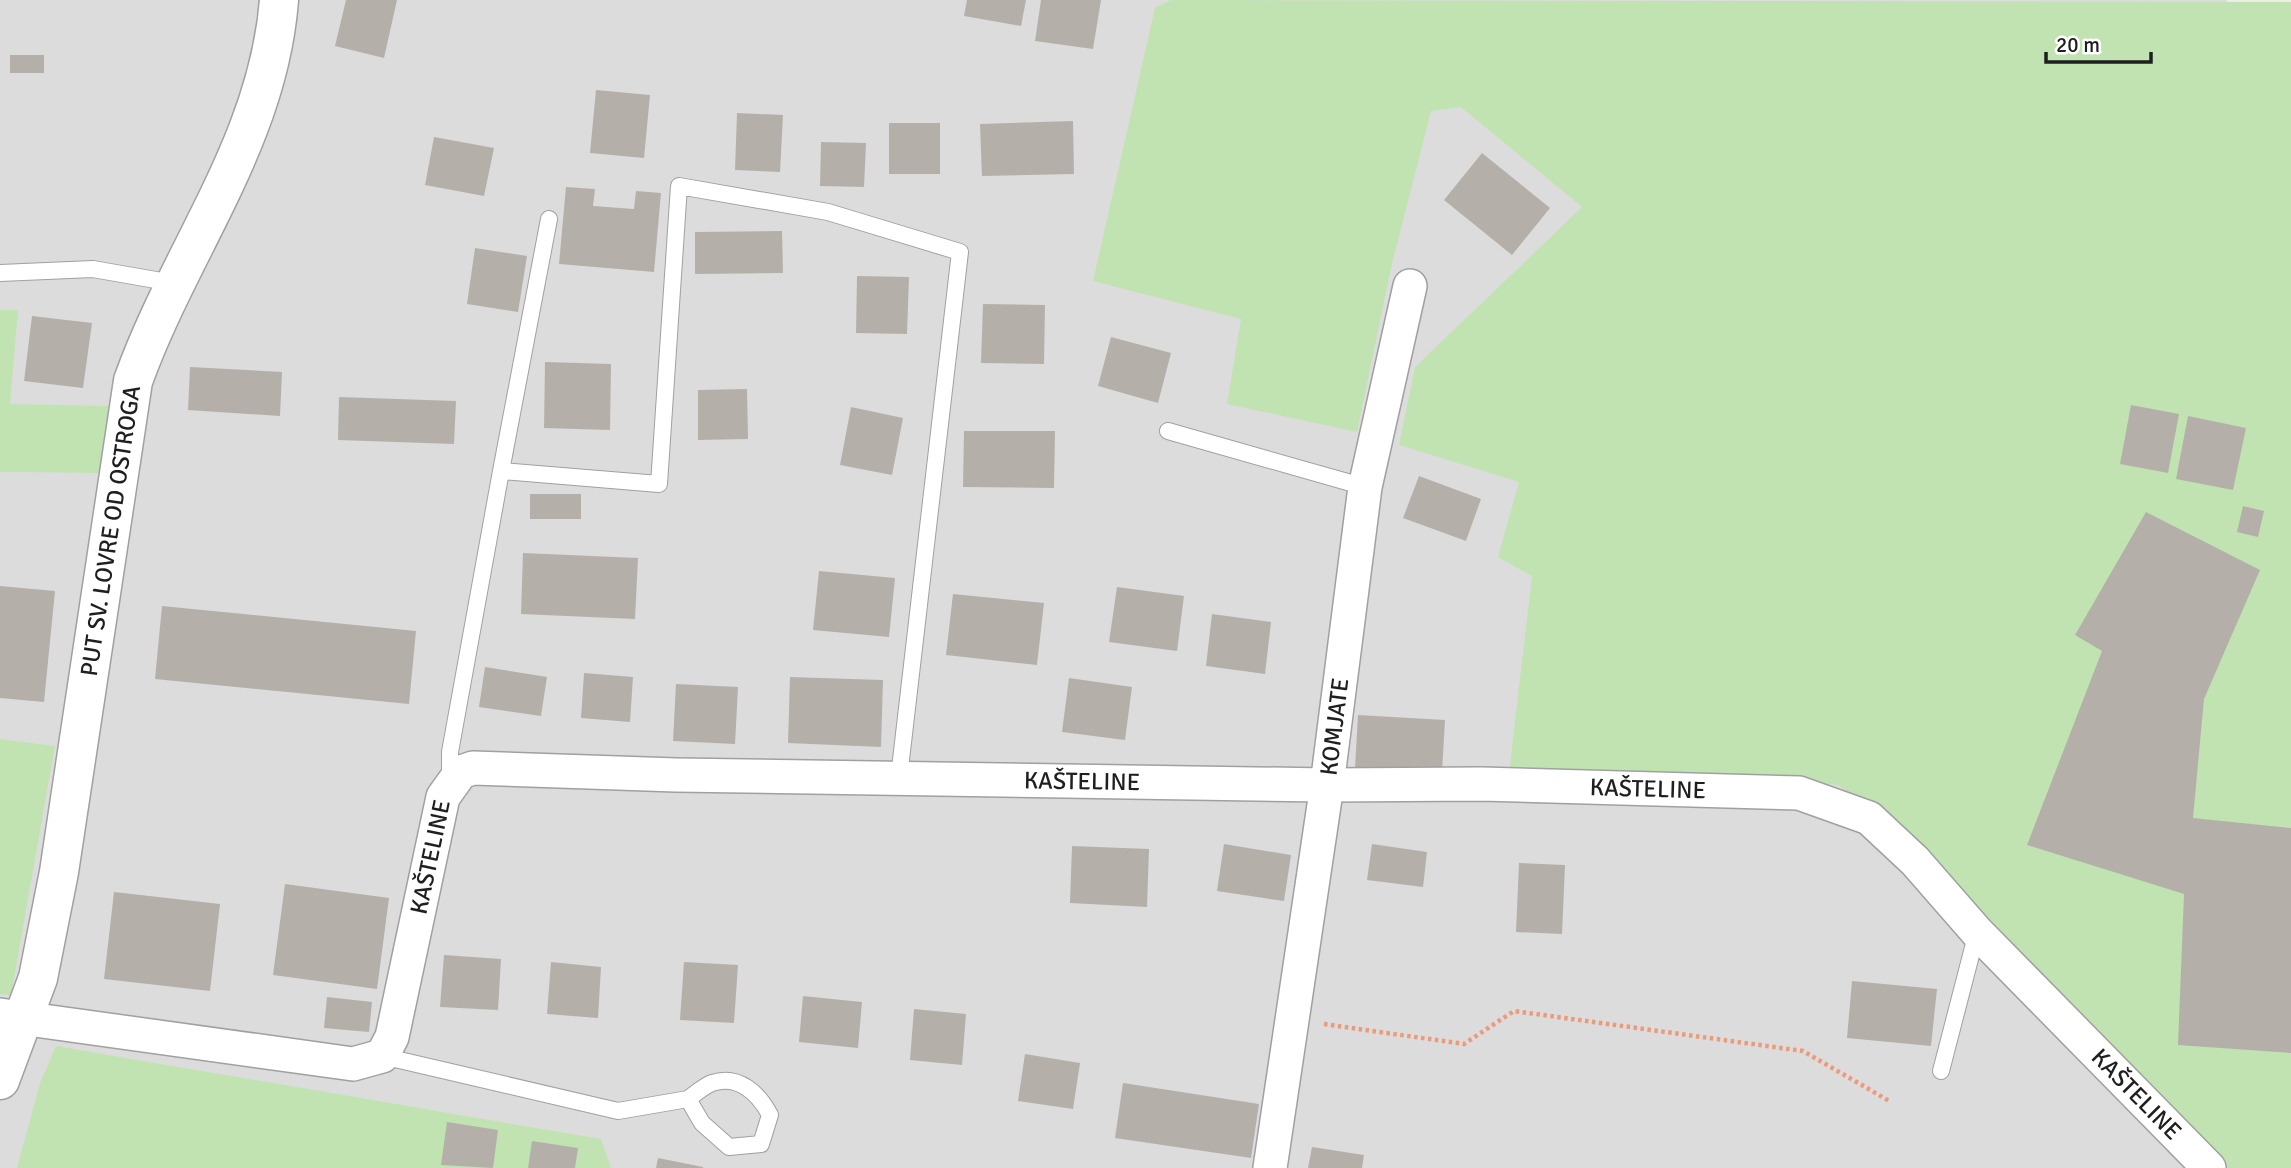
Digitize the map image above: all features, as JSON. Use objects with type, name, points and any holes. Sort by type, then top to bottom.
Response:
[{"type":"street","name":"PUT SV. LOVRE OD OSTROGA","points":[[0,1080],[13,1016],[37,978],[59,872],[133,381],[173,283],[239,158],[263,91],[279,0]]},
{"type":"street","name":"KOMJATE","points":[[1270,1168],[1327,785],[1365,487],[1410,286]]},
{"type":"street","name":"KAŠTELINE","points":[[382,1056],[393,1037],[443,797],[450,783],[461,772],[473,768],[676,775],[1327,785],[1482,784],[1799,793],[1869,818],[1915,861],[1977,932],[2210,1168]]},
{"type":"street","points":[[13,1016],[353,1064],[382,1056]]},
{"type":"lane","points":[[501,471],[659,484],[679,186],[828,212],[960,252],[899,777]]},
{"type":"lane","points":[[450,783],[450,752],[549,219]]},
{"type":"lane","points":[[0,273],[93,269],[173,283]]},
{"type":"lane","points":[[1168,431],[1365,487]]},
{"type":"lane","points":[[1941,1071],[1977,932]]},
{"type":"lane","points":[[382,1056],[618,1111],[688,1099],[712,1083],[736,1082],[760,1096],[770,1115],[761,1144],[729,1147],[702,1123],[688,1099]]},
{"type":"path","points":[[1292,1019],[1464,1044],[1514,1011],[1803,1051],[1891,1102]]},
{"type":"shaded area","points":[[0,0],[2227,0],[2291,1168],[0,1168]]},
{"type":"green space","points":[[1171,0],[2291,2],[2291,1168],[2223,1168],[2131,1077],[1924,849],[1838,785],[1775,779],[1509,773],[1532,576],[1498,557],[1519,482],[1399,445],[1415,367],[1582,207],[1461,107],[1431,111],[1391,268],[1357,432],[1227,404],[1241,319],[1093,281],[1155,8]]},
{"type":"green space","points":[[0,310],[18,310],[10,404],[109,406],[105,473],[0,472]]},
{"type":"green space","points":[[0,739],[55,746],[11,995],[0,994]]},
{"type":"green space","points":[[56,1046],[601,1139],[611,1168],[17,1168],[40,1083]]},
{"type":"building","points":[[346,0],[397,0],[384,58],[335,46]]},
{"type":"building","points":[[967,0],[1026,0],[1021,26],[964,16]]},
{"type":"building","points":[[1041,0],[1101,0],[1093,49],[1035,41]]},
{"type":"building","points":[[10,55],[44,55],[44,73],[10,73]]},
{"type":"building","points":[[596,90],[650,95],[644,158],[590,153]]},
{"type":"building","points":[[737,113],[783,115],[780,172],[735,170]]},
{"type":"building","points":[[1073,121],[1074,174],[982,176],[980,124]]},
{"type":"building","points":[[889,123],[940,123],[940,174],[889,174]]},
{"type":"building","points":[[434,137],[494,148],[484,196],[425,185]]},
{"type":"building","points":[[821,142],[866,143],[864,187],[820,186]]},
{"type":"building","points":[[1482,153],[1550,208],[1512,255],[1444,200]]},
{"type":"building","points":[[566,187],[595,189],[593,206],[634,209],[636,191],[661,193],[654,272],[559,264]]},
{"type":"building","points":[[782,231],[783,273],[695,274],[695,232]]},
{"type":"building","points":[[475,248],[527,256],[518,312],[467,304]]},
{"type":"building","points":[[857,276],[909,277],[907,334],[856,333]]},
{"type":"building","points":[[983,304],[1045,305],[1044,364],[981,363]]},
{"type":"building","points":[[32,316],[92,323],[83,388],[24,381]]},
{"type":"building","points":[[1111,337],[1171,353],[1158,403],[1098,386]]},
{"type":"building","points":[[545,362],[611,364],[610,430],[544,428]]},
{"type":"building","points":[[190,367],[282,372],[280,416],[188,410]]},
{"type":"building","points":[[747,389],[748,439],[698,440],[698,390]]},
{"type":"building","points":[[339,397],[456,401],[454,444],[338,440]]},
{"type":"building","points":[[2131,405],[2179,414],[2168,473],[2120,464]]},
{"type":"building","points":[[851,407],[903,418],[892,475],[840,465]]},
{"type":"building","points":[[2188,416],[2246,428],[2233,490],[2176,479]]},
{"type":"building","points":[[964,431],[1055,431],[1054,488],[963,487]]},
{"type":"building","points":[[1419,476],[1481,499],[1466,541],[1403,518]]},
{"type":"building","points":[[530,494],[581,494],[581,519],[530,519]]},
{"type":"building","points":[[2243,506],[2264,511],[2258,537],[2237,532]]},
{"type":"building","points":[[2146,512],[2260,570],[2204,699],[2193,818],[2291,828],[2291,1053],[2178,1045],[2184,894],[2027,845],[2102,651],[2075,635]]},
{"type":"building","points":[[523,553],[638,558],[635,619],[521,614]]},
{"type":"building","points":[[819,571],[895,578],[889,637],[813,630]]},
{"type":"building","points":[[0,586],[55,591],[44,702],[0,698]]},
{"type":"building","points":[[1117,587],[1184,596],[1177,651],[1109,642]]},
{"type":"building","points":[[953,594],[1044,603],[1037,665],[946,655]]},
{"type":"building","points":[[162,606],[416,631],[409,704],[155,679]]},
{"type":"building","points":[[1212,614],[1271,622],[1265,674],[1206,666]]},
{"type":"building","points":[[485,667],[547,677],[541,716],[479,707]]},
{"type":"building","points":[[584,673],[633,677],[630,722],[581,718]]},
{"type":"building","points":[[790,677],[883,680],[881,747],[788,743]]},
{"type":"building","points":[[1069,678],[1132,687],[1125,740],[1062,732]]},
{"type":"building","points":[[676,684],[738,687],[735,744],[673,741]]},
{"type":"building","points":[[1358,715],[1445,720],[1442,772],[1355,768]]},
{"type":"building","points":[[1224,844],[1291,855],[1284,901],[1217,891]]},
{"type":"building","points":[[1372,844],[1427,852],[1423,887],[1367,880]]},
{"type":"building","points":[[1072,846],[1149,849],[1147,907],[1070,903]]},
{"type":"building","points":[[1519,863],[1565,865],[1562,934],[1516,932]]},
{"type":"building","points":[[285,884],[389,898],[377,989],[273,975]]},
{"type":"building","points":[[114,892],[220,904],[210,991],[104,979]]},
{"type":"building","points":[[444,955],[501,959],[498,1010],[440,1007]]},
{"type":"building","points":[[551,962],[601,967],[598,1018],[547,1014]]},
{"type":"building","points":[[684,962],[738,965],[734,1023],[680,1020]]},
{"type":"building","points":[[1852,981],[1937,989],[1931,1046],[1847,1038]]},
{"type":"building","points":[[803,996],[862,1002],[858,1048],[799,1042]]},
{"type":"building","points":[[327,997],[372,1002],[369,1032],[324,1028]]},
{"type":"building","points":[[914,1009],[966,1014],[962,1065],[910,1060]]},
{"type":"building","points":[[1025,1054],[1080,1063],[1073,1109],[1018,1101]]},
{"type":"building","points":[[1123,1083],[1259,1104],[1251,1158],[1115,1138]]},
{"type":"building","points":[[447,1122],[498,1130],[493,1168],[441,1165]]},
{"type":"building","points":[[532,1141],[578,1148],[575,1168],[528,1168]]},
{"type":"building","points":[[1312,1147],[1364,1155],[1362,1168],[1308,1168]]},
{"type":"building","points":[[658,1158],[703,1167],[703,1168],[656,1168]]}]
